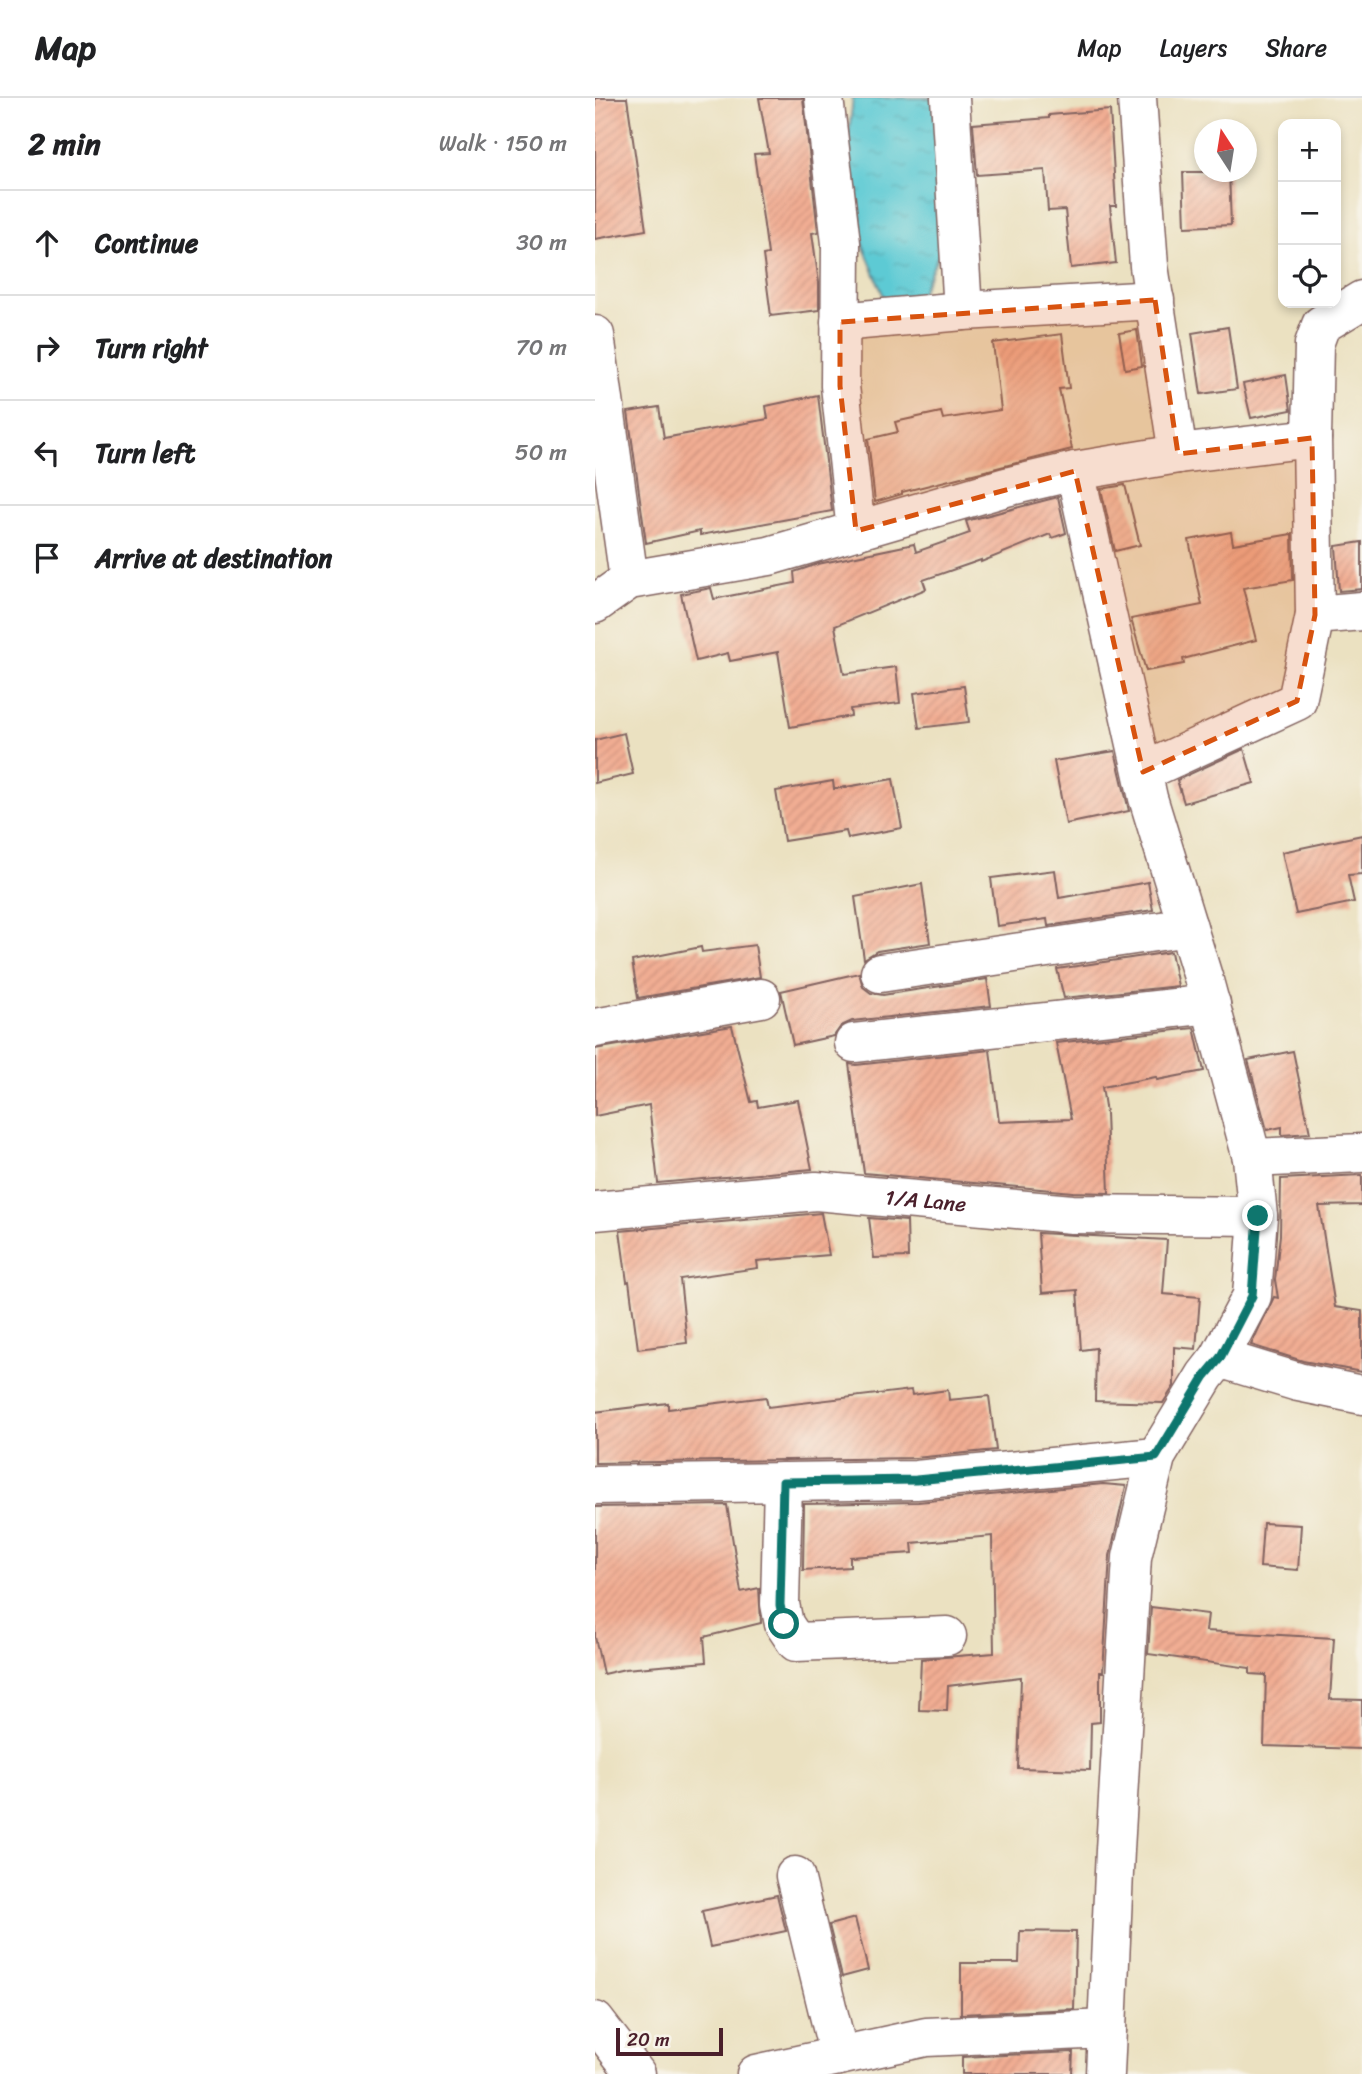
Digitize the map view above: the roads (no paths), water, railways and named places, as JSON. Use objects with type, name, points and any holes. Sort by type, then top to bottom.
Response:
[{"type":"street","points":[[824,98],[841,243],[840,386],[856,531]]},
{"type":"street","points":[[950,98],[963,311]]},
{"type":"street","points":[[1137,98],[1150,267],[1178,454]]},
{"type":"street","points":[[839,322],[963,311],[1155,300]]},
{"type":"street","points":[[1143,772],[1297,701],[1315,615],[1312,438],[1314,344],[1321,325],[1362,300]]},
{"type":"street","points":[[595,335],[629,580]]},
{"type":"street","points":[[595,604],[629,580],[769,556],[1006,486],[1075,471],[1178,454],[1312,438]]},
{"type":"street","points":[[1075,471],[1148,798],[1211,1004],[1252,1158],[1258,1216],[1252,1296],[1220,1358],[1205,1376],[1156,1457],[1132,1557],[1105,2074]]},
{"type":"street","points":[[1315,615],[1362,611]]},
{"type":"street","points":[[880,973],[1188,927]]},
{"type":"street","points":[[595,1028],[761,998]]},
{"type":"street","points":[[854,1043],[1211,1004]]},
{"type":"street","points":[[1252,1158],[1362,1153]]},
{"type":"street","name":"1/A Lane","points":[[595,1211],[816,1191],[1072,1214],[1258,1216]]},
{"type":"street","points":[[1220,1358],[1298,1382],[1362,1395]]},
{"type":"street","points":[[595,1485],[916,1480],[1156,1457]]},
{"type":"street","points":[[783,1482],[780,1605],[784,1624],[796,1642],[947,1636]]},
{"type":"street","points":[[796,1876],[839,2056]]},
{"type":"street","points":[[595,2021],[636,2074]]},
{"type":"street","points":[[756,2074],[926,2037],[1107,2028]]},
{"type":"water","points":[[853,98],[938,98],[944,243],[920,295],[885,300],[856,227],[847,149]]}]
